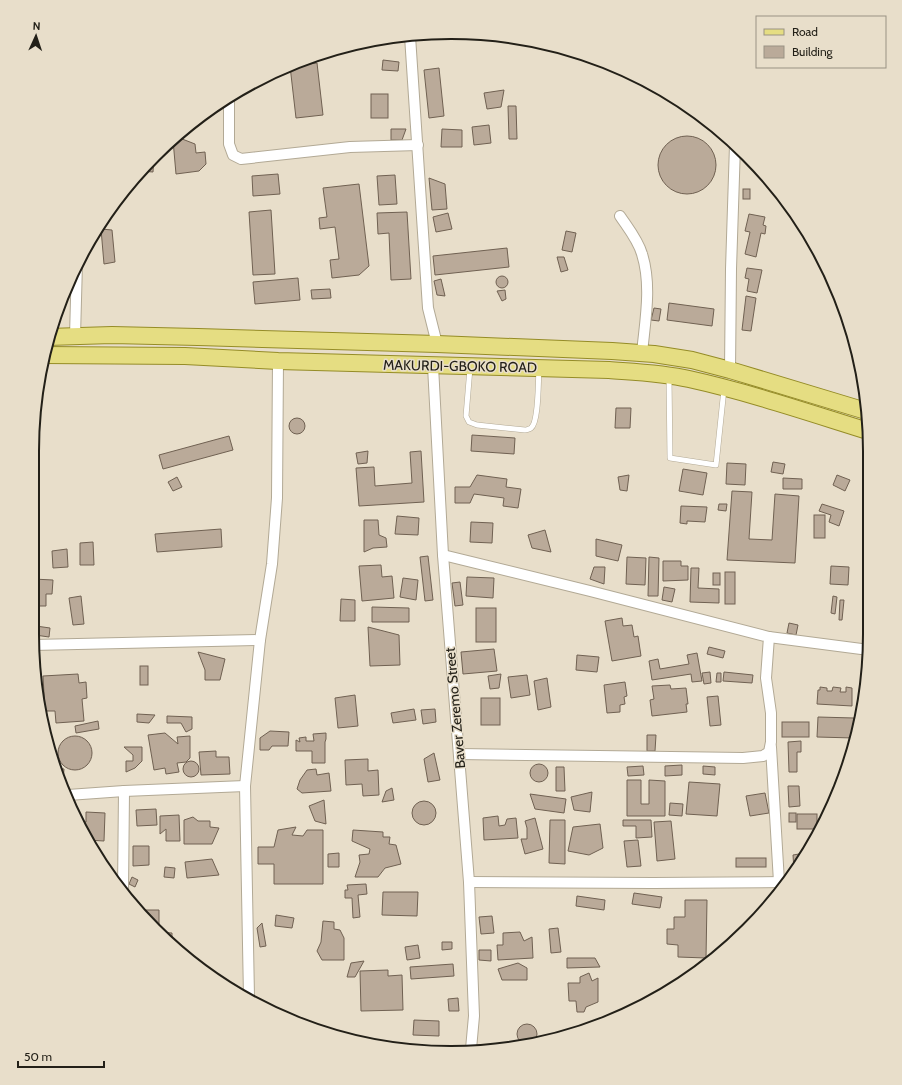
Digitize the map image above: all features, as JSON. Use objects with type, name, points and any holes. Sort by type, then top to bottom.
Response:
[{"type":"main road","points":[[55,337],[112,335],[436,344],[648,354],[692,360],[860,409]]},
{"type":"main road","points":[[648,354],[650,373]]},
{"type":"main road","name":"MAKURDI-GBOKO ROAD","points":[[51,355],[185,356],[278,361],[610,370],[650,373],[688,379],[724,388],[862,429]]},
{"type":"street","points":[[410,42],[428,308],[436,344]]},
{"type":"street","points":[[229,104],[229,144],[233,155],[241,159],[350,147],[418,145]]},
{"type":"street","points":[[730,370],[731,269],[735,153]]},
{"type":"street","points":[[620,216],[637,242],[642,253],[647,292],[648,354]]},
{"type":"street","points":[[75,336],[77,279]]},
{"type":"street","points":[[249,993],[245,786],[260,640],[272,564],[277,498],[278,361]]},
{"type":"street","name":"Baver Zeremo Street","points":[[433,366],[443,555],[469,882],[474,1016],[471,1045]]},
{"type":"street","points":[[443,555],[769,637],[862,649]]},
{"type":"street","points":[[769,637],[766,678],[771,713],[770,747],[783,879]]},
{"type":"street","points":[[39,645],[260,640]]},
{"type":"street","points":[[459,754],[743,758],[763,756],[769,752],[770,747]]},
{"type":"street","points":[[71,795],[245,786]]},
{"type":"street","points":[[124,791],[124,885]]},
{"type":"street","points":[[469,882],[780,882]]},
{"type":"lane","points":[[470,367],[466,416],[470,422],[476,426],[525,430],[530,429],[533,425],[538,400],[539,368]]},
{"type":"lane","points":[[669,376],[670,458],[716,466],[724,388]]},
{"type":"building","points":[[383,60],[399,62],[398,71],[382,70]]},
{"type":"building","points":[[317,63],[323,115],[296,118],[291,71]]},
{"type":"building","points":[[439,68],[444,116],[429,118],[424,70]]},
{"type":"building","points":[[504,90],[501,107],[487,109],[484,93]]},
{"type":"building","points":[[371,94],[388,94],[388,118],[371,118]]},
{"type":"building","points":[[508,106],[516,106],[517,139],[509,139]]},
{"type":"building","points":[[489,125],[491,143],[474,145],[472,127]]},
{"type":"building","points":[[391,129],[406,129],[402,140],[391,140]]},
{"type":"building","points":[[442,129],[462,130],[462,147],[441,147]]},
{"type":"building","points":[[681,136],[693,136],[708,144],[716,159],[716,171],[708,186],[693,194],[681,194],[666,186],[658,171],[658,159],[666,144]]},
{"type":"building","points":[[182,139],[195,144],[196,153],[205,152],[206,164],[199,171],[176,174],[174,146]]},
{"type":"building","points":[[153,167],[153,172],[148,172]]},
{"type":"building","points":[[278,174],[280,194],[253,196],[252,176]]},
{"type":"building","points":[[395,175],[397,204],[379,205],[377,176]]},
{"type":"building","points":[[429,178],[445,184],[447,209],[432,210]]},
{"type":"building","points":[[359,184],[369,266],[359,275],[332,278],[330,260],[339,259],[335,227],[320,229],[319,218],[327,217],[323,188]]},
{"type":"building","points":[[743,189],[750,189],[750,199],[743,199]]},
{"type":"building","points":[[271,210],[275,274],[253,275],[249,212]]},
{"type":"building","points":[[407,212],[411,279],[391,280],[389,233],[378,234],[377,213]]},
{"type":"building","points":[[448,213],[452,229],[436,232],[433,217]]},
{"type":"building","points":[[749,214],[765,217],[763,225],[766,226],[765,234],[761,233],[756,257],[745,254],[750,232],[745,231]]},
{"type":"building","points":[[104,229],[112,230],[115,262],[104,264],[101,233]]},
{"type":"building","points":[[566,231],[576,233],[572,252],[562,250]]},
{"type":"building","points":[[507,248],[509,267],[435,275],[433,256]]},
{"type":"building","points":[[557,257],[564,257],[568,270],[561,272]]},
{"type":"building","points":[[747,268],[762,270],[757,293],[747,291],[749,279],[745,278]]},
{"type":"building","points":[[500,276],[504,276],[508,282],[504,288],[500,288],[496,284],[496,280]]},
{"type":"building","points":[[298,278],[300,300],[255,304],[253,282]]},
{"type":"building","points":[[441,279],[445,296],[437,295],[434,281]]},
{"type":"building","points":[[330,289],[331,298],[312,299],[311,290]]},
{"type":"building","points":[[505,290],[506,299],[502,301],[497,291]]},
{"type":"building","points":[[746,296],[756,298],[751,331],[742,330]]},
{"type":"building","points":[[669,303],[714,309],[712,326],[667,320]]},
{"type":"building","points":[[654,308],[661,309],[659,321],[651,320]]},
{"type":"building","points":[[616,408],[631,408],[630,428],[615,428]]},
{"type":"building","points":[[294,418],[300,418],[305,423],[303,432],[300,434],[294,434],[289,429],[289,423]]},
{"type":"building","points":[[472,435],[515,438],[514,454],[471,451]]},
{"type":"building","points":[[229,436],[233,450],[163,469],[159,455]]},
{"type":"building","points":[[368,451],[367,463],[358,464],[356,453]]},
{"type":"building","points":[[421,451],[424,502],[359,506],[356,468],[374,467],[375,486],[412,483],[410,452]]},
{"type":"building","points":[[773,462],[785,464],[783,474],[771,472]]},
{"type":"building","points":[[727,463],[746,464],[745,485],[726,484]]},
{"type":"building","points":[[683,469],[707,473],[703,495],[679,491]]},
{"type":"building","points":[[477,475],[507,479],[506,487],[521,489],[518,508],[503,506],[504,498],[474,494],[470,503],[455,503],[455,487],[470,487]]},
{"type":"building","points":[[629,475],[627,491],[620,490],[618,477]]},
{"type":"building","points":[[837,475],[850,480],[845,491],[833,485]]},
{"type":"building","points":[[177,477],[182,487],[173,491],[168,482]]},
{"type":"building","points":[[783,478],[802,479],[802,489],[783,489]]},
{"type":"building","points":[[732,491],[752,492],[749,539],[772,540],[775,494],[799,496],[795,563],[727,560]]},
{"type":"building","points":[[719,504],[727,504],[726,511],[718,510]]},
{"type":"building","points":[[822,504],[844,511],[839,526],[829,522],[831,515],[819,511]]},
{"type":"building","points":[[681,506],[707,507],[705,522],[687,521],[687,524],[680,523]]},
{"type":"building","points":[[814,515],[825,515],[825,538],[814,538]]},
{"type":"building","points":[[397,516],[419,518],[418,535],[395,534]]},
{"type":"building","points":[[364,520],[378,520],[379,535],[386,538],[387,547],[373,548],[364,552]]},
{"type":"building","points":[[471,522],[493,523],[492,543],[470,542]]},
{"type":"building","points":[[221,529],[222,547],[157,552],[155,534]]},
{"type":"building","points":[[545,530],[551,552],[532,548],[528,535]]},
{"type":"building","points":[[596,539],[622,545],[618,561],[596,556]]},
{"type":"building","points":[[93,542],[94,565],[80,565],[80,543]]},
{"type":"building","points":[[67,549],[68,567],[53,568],[52,551]]},
{"type":"building","points":[[428,556],[433,600],[425,601],[420,557]]},
{"type":"building","points":[[627,557],[646,558],[645,585],[626,584]]},
{"type":"building","points":[[649,557],[659,558],[658,596],[648,596]]},
{"type":"building","points":[[663,561],[681,561],[681,566],[688,566],[688,580],[663,581]]},
{"type":"building","points":[[381,565],[382,577],[392,576],[394,598],[362,601],[359,566]]},
{"type":"building","points":[[831,566],[849,567],[848,585],[830,584]]},
{"type":"building","points":[[594,567],[605,567],[604,584],[590,579]]},
{"type":"building","points":[[691,568],[699,568],[698,588],[719,589],[719,603],[690,602]]},
{"type":"building","points":[[725,572],[735,572],[735,604],[725,604]]},
{"type":"building","points":[[713,573],[720,573],[720,585],[713,585]]},
{"type":"building","points":[[467,577],[494,578],[493,598],[466,596]]},
{"type":"building","points":[[403,578],[418,580],[416,600],[400,597]]},
{"type":"building","points":[[39,579],[53,580],[52,594],[46,594],[46,606],[39,606]]},
{"type":"building","points":[[460,582],[463,605],[455,606],[452,583]]},
{"type":"building","points":[[664,587],[675,589],[672,602],[662,600]]},
{"type":"building","points":[[81,596],[84,624],[73,625],[69,598]]},
{"type":"building","points":[[833,596],[837,597],[835,614],[831,613]]},
{"type":"building","points":[[341,599],[355,600],[355,621],[340,621]]},
{"type":"building","points":[[840,600],[844,600],[842,620],[839,620]]},
{"type":"building","points":[[372,607],[409,608],[409,622],[372,622]]},
{"type":"building","points":[[476,608],[496,608],[496,642],[476,642]]},
{"type":"building","points":[[622,618],[623,626],[632,625],[634,637],[638,636],[641,656],[612,661],[605,621]]},
{"type":"building","points":[[789,623],[798,625],[796,635],[787,633]]},
{"type":"building","points":[[39,626],[50,628],[49,637],[39,636]]},
{"type":"building","points":[[368,627],[399,635],[400,665],[370,666]]},
{"type":"building","points":[[709,647],[725,651],[723,658],[707,654]]},
{"type":"building","points":[[494,649],[497,671],[463,674],[461,652]]},
{"type":"building","points":[[198,652],[225,659],[220,680],[205,680],[205,670]]},
{"type":"building","points":[[697,653],[702,681],[692,682],[691,674],[652,680],[649,661],[658,659],[660,669],[689,664],[687,655]]},
{"type":"building","points":[[577,655],[599,657],[597,672],[576,670]]},
{"type":"building","points":[[140,666],[148,666],[148,685],[140,685]]},
{"type":"building","points":[[710,672],[711,683],[704,684],[702,673]]},
{"type":"building","points":[[724,672],[753,675],[752,683],[723,681]]},
{"type":"building","points":[[717,673],[721,673],[721,682],[716,682]]},
{"type":"building","points":[[78,674],[79,683],[86,682],[87,698],[82,699],[84,721],[56,723],[55,711],[47,711],[43,676]]},
{"type":"building","points":[[501,674],[499,688],[490,689],[488,676]]},
{"type":"building","points":[[527,675],[530,695],[511,698],[508,677]]},
{"type":"building","points":[[547,678],[551,707],[538,710],[534,681]]},
{"type":"building","points":[[625,682],[627,696],[624,697],[625,704],[620,705],[620,712],[607,713],[604,685]]},
{"type":"building","points":[[670,685],[671,689],[686,688],[688,704],[686,704],[687,712],[652,716],[650,700],[654,699],[652,686]]},
{"type":"building","points":[[820,687],[827,688],[827,691],[832,691],[833,687],[841,688],[840,692],[846,692],[846,687],[852,688],[852,706],[817,704],[818,690],[820,690]]},
{"type":"building","points":[[355,695],[358,726],[338,728],[335,698]]},
{"type":"building","points":[[718,696],[721,725],[710,726],[707,697]]},
{"type":"building","points":[[481,698],[500,698],[500,725],[481,725]]},
{"type":"building","points":[[414,709],[416,720],[393,723],[391,713]]},
{"type":"building","points":[[435,709],[436,722],[423,724],[421,710]]},
{"type":"building","points":[[137,714],[155,715],[149,723],[137,722]]},
{"type":"building","points":[[167,716],[192,717],[192,729],[186,732],[181,723],[167,723]]},
{"type":"building","points":[[818,717],[854,718],[850,738],[817,737]]},
{"type":"building","points":[[98,721],[99,729],[76,733],[75,726]]},
{"type":"building","points":[[782,722],[809,722],[809,737],[782,737]]},
{"type":"building","points":[[270,731],[289,732],[288,746],[272,746],[269,750],[260,750],[260,738]]},
{"type":"building","points":[[165,733],[178,744],[177,737],[190,736],[190,758],[186,762],[177,763],[179,772],[166,774],[165,768],[154,770],[148,735]]},
{"type":"building","points":[[326,733],[325,763],[312,763],[312,751],[296,751],[296,740],[300,742],[299,738],[306,737],[306,741],[314,741],[313,734]]},
{"type":"building","points":[[647,735],[656,735],[655,751],[647,751]]},
{"type":"building","points":[[75,736],[87,741],[92,753],[87,765],[75,770],[63,765],[58,753],[63,741]]},
{"type":"building","points":[[801,741],[801,752],[797,752],[797,772],[789,772],[788,742]]},
{"type":"building","points":[[124,747],[142,747],[142,761],[135,768],[126,772],[126,761],[133,761],[133,755]]},
{"type":"building","points":[[216,751],[216,757],[229,757],[230,774],[201,775],[199,752]]},
{"type":"building","points":[[434,753],[440,780],[428,782],[424,759]]},
{"type":"building","points":[[368,759],[368,771],[378,770],[379,795],[363,796],[362,784],[346,785],[345,760]]},
{"type":"building","points":[[191,761],[198,766],[199,769],[194,776],[191,777],[184,772],[183,769],[188,762]]},
{"type":"building","points":[[539,764],[545,767],[548,773],[545,779],[539,782],[533,779],[530,773],[533,767]]},
{"type":"building","points":[[682,765],[682,775],[665,776],[665,766]]},
{"type":"building","points":[[643,766],[644,775],[628,776],[627,767]]},
{"type":"building","points":[[703,766],[715,767],[715,775],[703,774]]},
{"type":"building","points":[[556,767],[564,767],[565,791],[556,791]]},
{"type":"building","points":[[316,769],[317,775],[329,773],[331,791],[302,793],[297,789],[300,780],[307,770]]},
{"type":"building","points":[[627,780],[641,780],[641,804],[649,804],[649,780],[665,781],[665,816],[627,816]]},
{"type":"building","points":[[689,782],[720,784],[717,816],[686,814]]},
{"type":"building","points":[[788,786],[799,786],[800,806],[789,807]]},
{"type":"building","points":[[392,788],[394,800],[382,802],[386,791]]},
{"type":"building","points":[[592,792],[590,812],[574,810],[571,797]]},
{"type":"building","points":[[765,793],[769,813],[750,816],[746,796]]},
{"type":"building","points":[[530,794],[566,799],[564,813],[535,809]]},
{"type":"building","points":[[324,800],[326,824],[315,821],[309,806]]},
{"type":"building","points":[[424,801],[429,802],[435,808],[435,818],[429,824],[424,825],[419,824],[413,818],[412,813],[413,808],[419,802]]},
{"type":"building","points":[[670,803],[683,804],[682,816],[669,815]]},
{"type":"building","points":[[156,809],[157,825],[137,826],[136,810]]},
{"type":"building","points":[[86,812],[105,813],[104,841],[94,840],[84,822],[86,822]]},
{"type":"building","points":[[789,813],[796,813],[796,822],[789,822]]},
{"type":"building","points":[[797,814],[817,814],[817,823],[814,829],[797,829]]},
{"type":"building","points":[[179,815],[180,841],[166,841],[166,829],[160,834],[160,816]]},
{"type":"building","points":[[498,816],[499,826],[505,825],[507,819],[516,818],[518,838],[484,840],[483,818]]},
{"type":"building","points":[[193,817],[198,821],[210,821],[210,827],[219,828],[212,844],[184,844],[184,820]]},
{"type":"building","points":[[535,818],[543,849],[525,854],[521,839],[527,839],[527,828],[525,821]]},
{"type":"building","points":[[550,820],[565,820],[565,864],[549,863]]},
{"type":"building","points":[[623,820],[651,820],[652,837],[636,838],[636,826],[623,826]]},
{"type":"building","points":[[671,821],[675,859],[657,861],[654,822]]},
{"type":"building","points":[[600,824],[603,848],[589,855],[568,851],[573,827]]},
{"type":"building","points":[[296,827],[292,835],[303,836],[307,830],[323,830],[323,884],[274,884],[274,864],[258,864],[258,847],[274,847],[278,830]]},
{"type":"building","points":[[353,830],[383,832],[383,837],[390,837],[389,844],[396,845],[401,864],[385,868],[378,877],[355,877],[360,862],[359,855],[369,854],[370,849],[352,841]]},
{"type":"building","points":[[638,840],[641,866],[627,867],[624,841]]},
{"type":"building","points":[[133,846],[149,846],[149,865],[133,866]]},
{"type":"building","points":[[339,853],[339,867],[328,867],[328,854]]},
{"type":"building","points":[[799,854],[794,864],[793,855]]},
{"type":"building","points":[[736,858],[766,858],[766,867],[736,867]]},
{"type":"building","points":[[212,859],[219,875],[187,878],[185,862]]},
{"type":"building","points":[[165,867],[175,868],[174,878],[164,877]]},
{"type":"building","points":[[132,877],[138,880],[135,887],[129,884]]},
{"type":"building","points":[[366,884],[367,894],[358,895],[360,917],[353,918],[352,898],[345,898],[345,890],[348,890],[347,885]]},
{"type":"building","points":[[383,892],[418,892],[417,916],[382,915]]},
{"type":"building","points":[[634,893],[662,897],[660,908],[632,904]]},
{"type":"building","points":[[577,896],[605,900],[604,910],[576,906]]},
{"type":"building","points":[[685,900],[707,900],[706,958],[678,957],[678,945],[667,944],[667,929],[674,929],[674,917],[685,917]]},
{"type":"building","points":[[145,910],[159,910],[159,924]]},
{"type":"building","points":[[276,915],[294,918],[292,928],[275,926]]},
{"type":"building","points":[[492,916],[494,933],[481,934],[479,917]]},
{"type":"building","points":[[323,921],[334,922],[334,929],[340,930],[344,938],[344,960],[322,960],[317,951],[321,942]]},
{"type":"building","points":[[262,923],[266,946],[260,947],[257,928]]},
{"type":"building","points":[[558,928],[561,952],[551,953],[549,929]]},
{"type":"building","points":[[520,932],[524,941],[532,937],[533,958],[498,960],[497,945],[503,945],[503,933]]},
{"type":"building","points":[[442,942],[452,942],[452,949],[442,950]]},
{"type":"building","points":[[418,945],[420,958],[407,960],[405,947]]},
{"type":"building","points":[[479,950],[491,950],[491,961],[479,960]]},
{"type":"building","points":[[567,958],[595,958],[600,967],[567,968]]},
{"type":"building","points":[[364,961],[355,977],[347,977],[351,963]]},
{"type":"building","points":[[518,963],[527,968],[527,980],[502,980],[498,969]]},
{"type":"building","points":[[453,964],[454,976],[411,979],[410,967]]},
{"type":"building","points":[[388,970],[388,976],[402,975],[403,1010],[361,1011],[360,971]]},
{"type":"building","points":[[589,973],[592,981],[598,978],[598,1002],[586,1007],[584,1012],[577,1012],[576,1001],[569,1001],[568,983],[580,983],[580,977]]},
{"type":"building","points":[[458,998],[459,1011],[449,1011],[448,999]]},
{"type":"building","points":[[414,1020],[439,1021],[439,1036],[413,1035]]},
{"type":"building","points":[[523,1025],[531,1025],[536,1030],[536,1037],[519,1040],[518,1038],[518,1030]]}]
